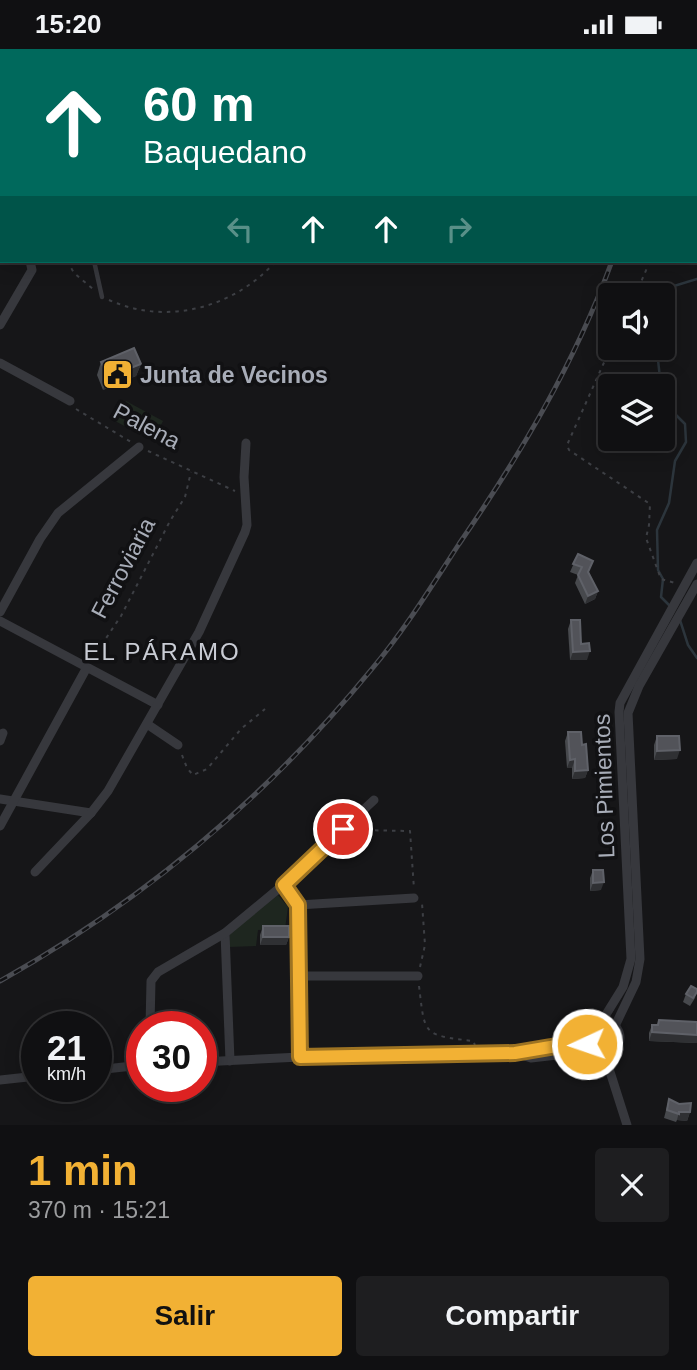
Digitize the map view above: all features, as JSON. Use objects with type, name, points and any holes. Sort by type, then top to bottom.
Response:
[{"type":"street","points":[[0,325],[32,270],[30,263]]},
{"type":"street","points":[[0,363],[69,401]]},
{"type":"street","points":[[35,872],[108,792],[199,632],[247,524],[244,477],[246,443]]},
{"type":"street","points":[[0,612],[40,539],[58,513],[139,447]]},
{"type":"street","name":"Los Pimientos","points":[[602,1021],[614,1005],[627,978],[631,947],[619,712],[625,692],[697,563]]},
{"type":"street","name":"Los Pimientos","points":[[615,1026],[636,982],[640,959],[628,713],[639,686],[697,584]]},
{"type":"street","points":[[680,594],[697,610]]},
{"type":"street","points":[[0,621],[158,705]]},
{"type":"street","points":[[0,825],[86,669]]},
{"type":"street","points":[[147,724],[178,745]]},
{"type":"street","points":[[0,799],[91,813]]},
{"type":"street","points":[[150,1011],[150,990],[154,976],[225,933],[284,885],[374,800]]},
{"type":"street","points":[[284,885],[298,905],[300,1057]]},
{"type":"street","points":[[298,905],[414,898]]},
{"type":"street","points":[[225,933],[230,1061]]},
{"type":"street","points":[[299,977],[418,976]]},
{"type":"street","points":[[515,1053],[531,1058],[592,1051],[605,1056],[615,1051],[621,1042],[621,1036],[615,1026],[602,1021],[590,1027],[586,1041],[592,1051]]},
{"type":"street","points":[[217,1061],[515,1053],[586,1041]]},
{"type":"street","points":[[605,1056],[627,1125]]},
{"type":"street","points":[[0,1080],[21,1078]]},
{"type":"lane","points":[[94,263],[102,297]]},
{"type":"path","points":[[68,263],[74,274],[102,297],[129,309],[183,312],[229,298],[261,278],[274,263]]},
{"type":"path","points":[[641,283],[649,263]]},
{"type":"path","points":[[605,360],[566,446],[650,504],[646,538],[658,574],[661,579],[670,583],[686,582]]},
{"type":"path","name":"Palena","points":[[69,401],[72,407],[139,447],[246,496]]},
{"type":"path","name":"Ferroviaria","points":[[86,669],[121,616],[170,521],[186,497],[191,472]]},
{"type":"path","points":[[178,745],[187,768],[194,775],[207,769],[241,729],[265,709]]},
{"type":"path","points":[[343,829],[410,831],[414,898],[422,901],[425,945],[418,976],[424,1025],[433,1034],[473,1041],[479,1053]]},
{"type":"shaded area","points":[[126,401],[163,421],[153,441],[115,421]]},
{"type":"shaded area","points":[[278,895],[288,907],[285,929],[258,930],[256,946],[229,947],[230,933]]},
{"type":"shaded area","points":[[604,1026],[613,1029],[616,1038],[613,1047],[604,1050],[595,1047],[592,1038],[595,1029]]},
{"type":"building","points":[[134,348],[141,364],[108,377],[101,362]]},
{"type":"building","points":[[578,554],[593,561],[588,572],[598,591],[588,596],[578,575],[582,567],[573,564]]},
{"type":"building","points":[[571,620],[580,620],[581,644],[589,643],[590,651],[573,652]]},
{"type":"building","points":[[568,732],[581,732],[582,745],[586,744],[588,770],[575,771],[575,759],[570,760]]},
{"type":"building","points":[[657,736],[679,736],[680,750],[657,751]]},
{"type":"building","points":[[593,870],[603,870],[604,882],[593,883]]},
{"type":"building","points":[[263,926],[289,926],[289,937],[263,937]]},
{"type":"building","points":[[691,986],[697,989],[693,998],[686,994]]},
{"type":"building","points":[[659,1020],[697,1022],[697,1035],[652,1032],[652,1025],[658,1025]]},
{"type":"building","points":[[669,1099],[679,1104],[691,1103],[690,1112],[679,1114],[667,1110]]},
{"type":"waterway","points":[[675,286],[697,279]]},
{"type":"waterway","points":[[658,360],[660,374]]},
{"type":"waterway","points":[[670,606],[661,597],[663,579],[658,570],[657,530],[669,503],[675,461],[686,442],[685,424],[675,414]]},
{"type":"waterway","points":[[680,620],[688,645],[697,658]]},
{"type":"railway","points":[[0,981],[53,950],[153,881],[246,803],[331,717],[395,640],[524,442],[581,336],[611,263]]},
{"type":"place","name":"Junta de Vecinos","points":[[117,375]]},
{"type":"district","name":"EL PÁRAMO","points":[[162,651]]},
{"type":"route","points":[[343,829],[284,885],[298,905],[300,1057],[515,1053],[586,1041],[587,1044]]}]
